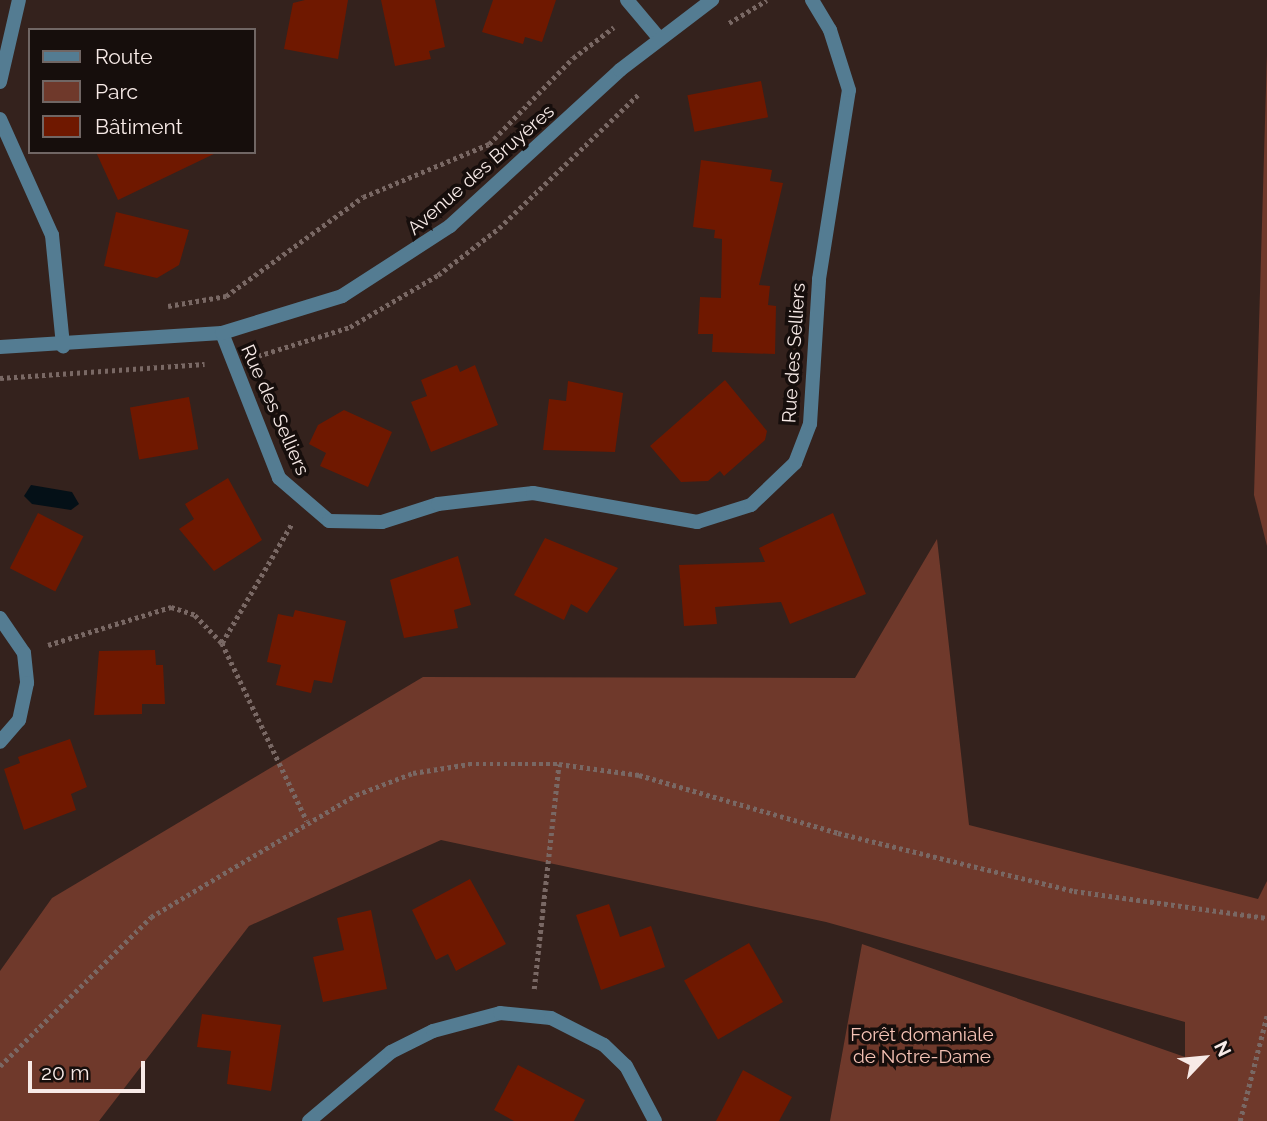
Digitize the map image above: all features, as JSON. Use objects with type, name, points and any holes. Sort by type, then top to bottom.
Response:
[{"type":"street","points":[[0,82],[19,0]]},
{"type":"street","points":[[628,0],[659,38]]},
{"type":"street","name":"Avenue des Bruyères","points":[[0,347],[63,346],[222,333],[319,306],[396,265],[509,176],[659,38],[712,0]]},
{"type":"street","name":"Rue des Selliers","points":[[222,333],[279,478],[303,503],[330,521],[353,524],[438,504],[533,493],[697,522],[735,513],[776,487],[795,463],[810,425],[818,279],[849,90],[830,30],[812,0]]},
{"type":"street","points":[[0,119],[49,223],[63,346]]},
{"type":"street","points":[[0,618],[24,653],[24,704],[0,742]]},
{"type":"street","points":[[309,1121],[358,1076],[433,1031],[500,1013],[531,1014],[578,1028],[604,1045],[626,1066],[655,1121]]},
{"type":"path","points":[[153,308],[226,296],[363,197],[489,144],[573,58],[638,13]]},
{"type":"path","points":[[222,643],[303,503]]},
{"type":"path","points":[[24,653],[171,607],[195,615],[222,643],[307,821]]},
{"type":"path","points":[[0,1066],[151,917],[307,821],[414,774],[492,762],[559,764],[639,775],[838,833],[1074,891],[1267,918]]},
{"type":"path","points":[[531,1014],[559,764]]},
{"type":"path","points":[[1240,1121],[1267,1015]]},
{"type":"green space","points":[[1267,54],[1267,546],[1254,495]]},
{"type":"green space","name":"Forêt domaniale de Notre-Dame","points":[[937,539],[969,825],[1258,899],[1267,881],[1267,1121],[830,1121],[862,944],[1185,1057],[1185,1022],[826,922],[441,840],[249,926],[99,1121],[0,1121],[0,971],[52,898],[423,677],[855,678]]},
{"type":"shaded area","points":[[31,485],[72,492],[79,504],[71,510],[32,504],[24,496]]},
{"type":"building","points":[[305,0],[348,0],[338,59],[284,49],[293,3]]},
{"type":"building","points":[[381,0],[435,0],[445,47],[429,51],[431,59],[395,66]]},
{"type":"building","points":[[493,0],[556,0],[542,42],[525,37],[523,44],[482,32]]},
{"type":"building","points":[[761,81],[768,117],[694,132],[687,95]]},
{"type":"building","points":[[97,154],[214,154],[118,200]]},
{"type":"building","points":[[701,160],[772,170],[770,181],[783,183],[759,285],[770,286],[768,305],[776,306],[775,354],[712,352],[713,334],[698,334],[700,297],[721,298],[722,239],[714,238],[715,230],[693,227]]},
{"type":"building","points":[[116,212],[189,230],[179,265],[157,278],[104,266]]},
{"type":"building","points":[[457,365],[460,372],[475,365],[498,425],[431,452],[411,402],[427,396],[421,380]]},
{"type":"building","points":[[725,380],[767,431],[765,440],[724,476],[720,471],[708,481],[681,482],[650,446]]},
{"type":"building","points":[[568,381],[623,393],[615,452],[543,450],[549,399],[566,401]]},
{"type":"building","points":[[189,397],[198,449],[139,460],[130,407]]},
{"type":"building","points":[[344,410],[392,432],[368,487],[320,466],[326,453],[309,444],[318,425]]},
{"type":"building","points":[[228,478],[262,540],[214,571],[179,529],[194,519],[185,504]]},
{"type":"building","points":[[38,513],[83,536],[55,591],[10,568]]},
{"type":"building","points":[[833,513],[866,594],[790,624],[781,602],[715,607],[717,624],[684,626],[679,565],[765,562],[759,548]]},
{"type":"building","points":[[545,538],[618,568],[587,613],[571,604],[564,620],[514,595]]},
{"type":"building","points":[[458,556],[471,605],[454,610],[458,628],[404,638],[390,580]]},
{"type":"building","points":[[295,610],[346,621],[332,683],[314,680],[311,693],[276,685],[281,665],[267,662],[278,614],[293,617]]},
{"type":"building","points":[[155,650],[156,665],[163,665],[165,704],[142,704],[142,714],[94,715],[99,651]]},
{"type":"building","points":[[70,739],[87,787],[71,794],[76,810],[24,830],[4,769],[20,763],[18,757]]},
{"type":"building","points":[[470,879],[506,944],[456,971],[448,954],[436,960],[412,910]]},
{"type":"building","points":[[609,904],[620,937],[651,926],[665,967],[601,990],[576,915]]},
{"type":"building","points":[[371,910],[387,989],[323,1002],[313,957],[344,950],[337,918]]},
{"type":"building","points":[[749,943],[783,1002],[718,1039],[684,980]]},
{"type":"building","points":[[202,1014],[281,1025],[271,1091],[227,1084],[231,1051],[197,1047]]},
{"type":"building","points":[[518,1065],[585,1100],[574,1121],[514,1121],[494,1110]]},
{"type":"building","points":[[743,1070],[792,1097],[779,1121],[716,1121]]}]
